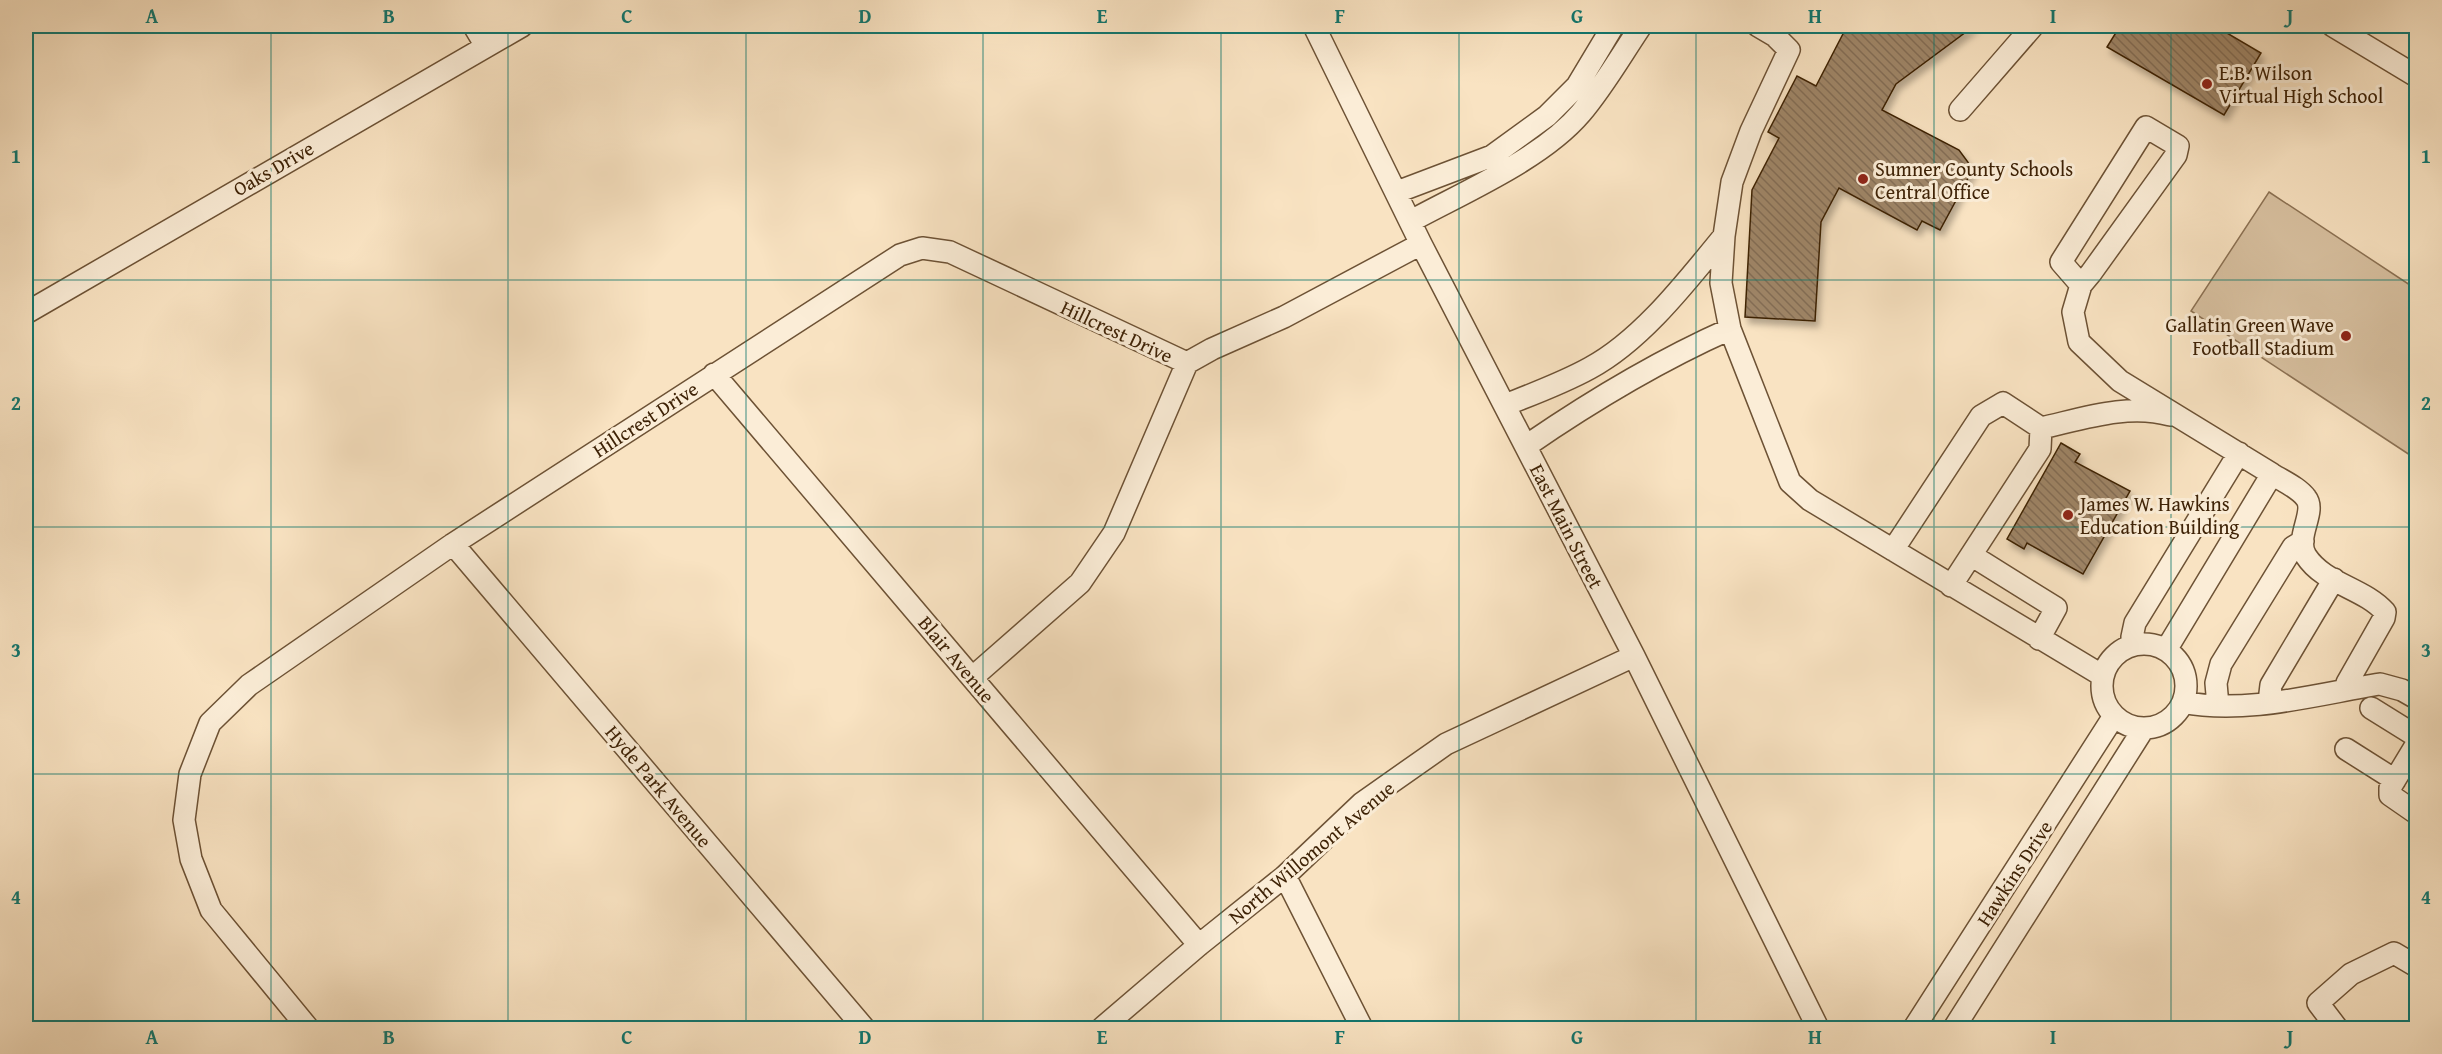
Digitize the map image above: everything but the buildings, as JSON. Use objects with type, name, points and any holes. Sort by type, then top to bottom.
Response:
[{"type":"street","points":[[474,26],[486,46]]},
{"type":"street","name":"Oaks Drive","points":[[26,313],[522,26]]},
{"type":"street","name":"East Main Street","points":[[1314,26],[1422,244],[1634,656],[1818,1029]]},
{"type":"street","points":[[1397,192],[1492,156],[1547,116],[1577,87],[1613,26]]},
{"type":"street","points":[[1411,221],[1521,161],[1581,114],[1641,26]]},
{"type":"street","points":[[1758,26],[1775,36],[1789,50],[1751,131],[1732,182],[1724,236],[1721,283],[1730,329],[1790,482],[1810,500],[2103,676]]},
{"type":"street","points":[[2333,26],[2416,76]]},
{"type":"street","points":[[1960,110],[2022,31]]},
{"type":"street","points":[[2080,285],[2061,262],[2146,127],[2178,146],[2176,155],[2080,285],[2073,312],[2079,342],[2120,381],[2305,495],[2310,508],[2303,541],[2306,555],[2322,572],[2385,612],[2384,618],[2347,683],[2346,689]]},
{"type":"street","points":[[1505,405],[1592,367],[1628,340],[1671,298],[1724,236]]},
{"type":"street","name":"Hillcrest Drive","points":[[308,1029],[211,910],[191,860],[184,820],[190,774],[210,723],[249,685],[453,544],[900,255],[922,248],[950,252],[1187,363],[1212,349],[1284,317],[1422,244]]},
{"type":"street","points":[[1526,446],[1580,408],[1690,346],[1730,329]]},
{"type":"street","points":[[973,676],[1080,583],[1114,533],[1187,363]]},
{"type":"street","name":"Blair Avenue","points":[[714,374],[973,676],[1199,945]]},
{"type":"street","points":[[1893,550],[1981,416],[2003,403],[2041,428],[2111,412],[2160,412],[2181,418]]},
{"type":"street","points":[[1951,586],[2040,449],[2041,428]]},
{"type":"street","points":[[2134,645],[2132,637],[2135,623],[2239,453]]},
{"type":"street","points":[[2166,650],[2272,474]]},
{"type":"street","points":[[2218,706],[2216,683],[2222,664],[2293,547],[2303,541]]},
{"type":"street","name":"Hyde Park Avenue","points":[[453,544],[864,1029]]},
{"type":"street","points":[[1971,555],[2056,608],[2039,639]]},
{"type":"street","points":[[2269,702],[2268,690],[2334,579]]},
{"type":"street","points":[[2134,645],[2153,645],[2166,650],[2182,667],[2186,691],[2183,702],[2176,713],[2156,727],[2144,728],[2123,723],[2114,716],[2103,698],[2103,676],[2108,664],[2117,654],[2134,645]]},
{"type":"street","name":"North Willomont Avenue","points":[[1102,1029],[1199,945],[1285,876],[1362,803],[1446,744],[1634,656]]},
{"type":"street","points":[[2183,702],[2204,706],[2244,706],[2380,684],[2402,690],[2416,698]]},
{"type":"street","points":[[2371,708],[2416,746],[2390,788],[2390,795],[2416,813]]},
{"type":"street","name":"Hawkins Drive","points":[[1914,1029],[2114,716]]},
{"type":"street","name":"Hawkins Drive","points":[[1954,1029],[2144,728]]},
{"type":"street","points":[[2346,750],[2395,780]]},
{"type":"street","points":[[1285,876],[1362,1029]]},
{"type":"street","points":[[2337,1029],[2318,1003],[2351,974],[2394,953],[2416,966]]},
{"type":"shaded area","points":[[2269,192],[2416,289],[2416,459],[2191,311]]},
{"type":"place","name":"E.B. Wilson Virtual High School","points":[[2207,84]]},
{"type":"place","name":"Sumner County Schools Central Office","points":[[1863,179]]},
{"type":"place","name":"Gallatin Green Wave Football Stadium","points":[[2346,336]]},
{"type":"place","name":"James W. Hawkins Education Building","points":[[2068,515]]}]
